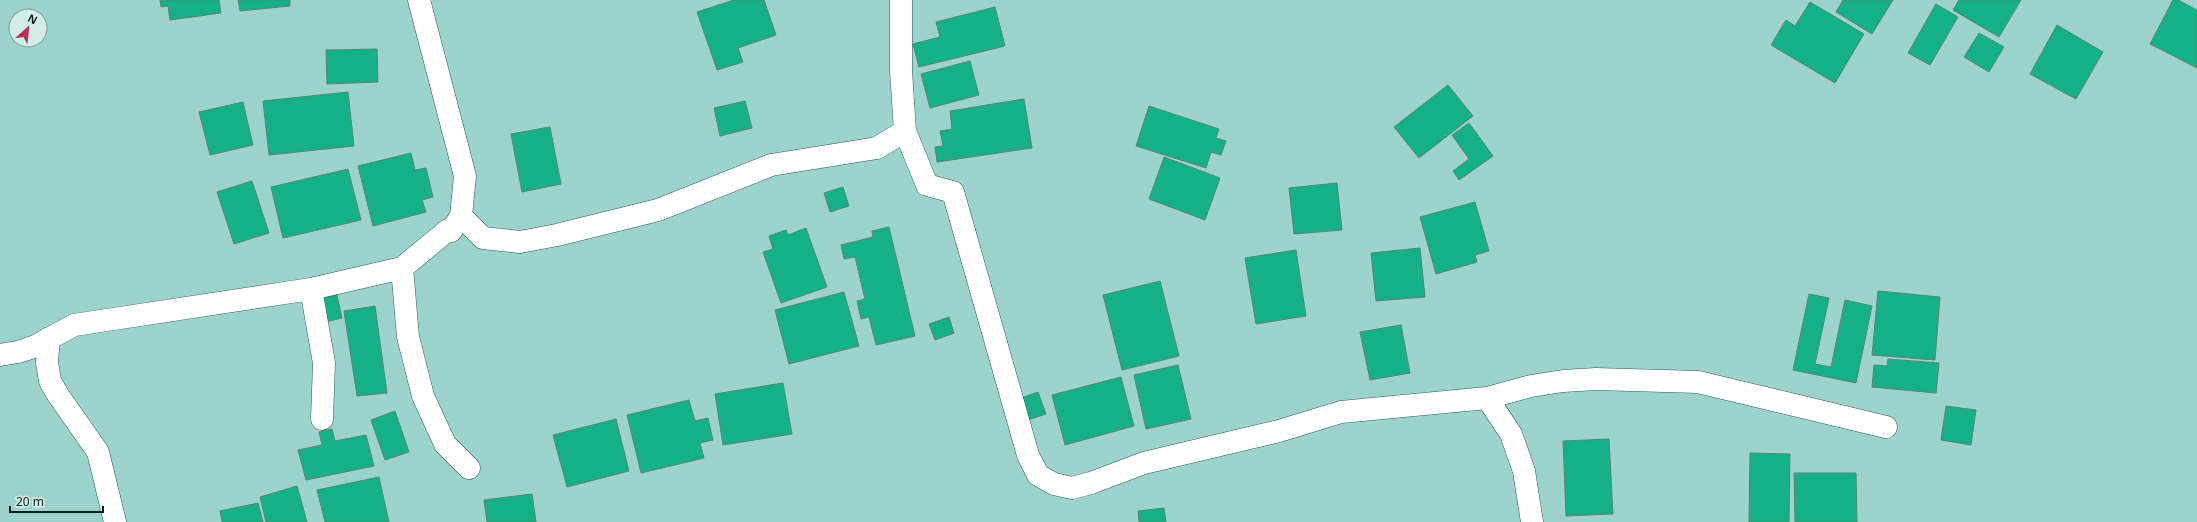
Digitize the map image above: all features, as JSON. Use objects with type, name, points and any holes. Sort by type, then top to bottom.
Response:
[{"type":"street","points":[[0,355],[18,352],[74,325],[311,289],[402,268],[448,230],[451,231],[461,216],[465,176],[418,0]]},
{"type":"street","points":[[901,0],[901,71],[905,131],[926,185],[953,192],[1028,455],[1038,475],[1054,484],[1072,488],[1091,483],[1144,463],[1279,431],[1341,412],[1487,398],[1531,386],[1563,381],[1639,379],[1698,382],[1886,427]]},
{"type":"street","points":[[461,216],[483,238],[520,242],[599,226],[658,210],[771,165],[877,148],[905,131]]},
{"type":"street","points":[[402,268],[408,336],[423,396],[445,444],[469,468]]},
{"type":"street","points":[[311,289],[324,363],[322,419]]},
{"type":"street","points":[[49,338],[47,362],[50,381],[58,396],[98,452],[115,522]]},
{"type":"street","points":[[1487,398],[1511,434],[1524,471],[1532,522]]},
{"type":"building","points":[[160,0],[219,0],[221,13],[170,20],[168,6],[161,7]]},
{"type":"building","points":[[238,0],[290,0],[290,6],[240,11]]},
{"type":"building","points":[[734,0],[764,0],[776,35],[738,48],[743,62],[717,70],[697,12]]},
{"type":"building","points":[[1843,0],[1893,0],[1872,34],[1836,12]]},
{"type":"building","points":[[1959,0],[2021,0],[1999,37],[1953,10]]},
{"type":"building","points":[[2173,0],[2178,0],[2197,10],[2197,68],[2150,44]]},
{"type":"building","points":[[1810,2],[1864,34],[1835,83],[1771,45],[1786,20],[1795,26]]},
{"type":"building","points":[[1936,4],[1958,17],[1930,65],[1908,53]]},
{"type":"building","points":[[995,7],[1005,46],[919,67],[913,44],[940,37],[936,22]]},
{"type":"building","points":[[2057,25],[2103,52],[2076,99],[2030,74]]},
{"type":"building","points":[[1979,33],[2004,47],[1989,72],[1964,57]]},
{"type":"building","points":[[377,49],[378,82],[327,84],[326,50]]},
{"type":"building","points":[[970,61],[979,95],[930,108],[921,74]]},
{"type":"building","points":[[1448,85],[1473,116],[1419,158],[1394,127]]},
{"type":"building","points":[[348,92],[354,146],[269,155],[263,101]]},
{"type":"building","points":[[1024,99],[1032,148],[937,162],[935,147],[943,146],[940,131],[952,129],[950,111]]},
{"type":"building","points":[[745,101],[752,128],[720,136],[714,108]]},
{"type":"building","points":[[243,102],[253,145],[210,155],[199,112]]},
{"type":"building","points":[[1149,106],[1219,129],[1216,138],[1226,141],[1221,155],[1211,152],[1206,168],[1136,146]]},
{"type":"building","points":[[1469,123],[1493,156],[1459,180],[1453,171],[1469,159],[1452,135]]},
{"type":"building","points":[[550,127],[561,184],[522,192],[511,134]]},
{"type":"building","points":[[411,153],[415,170],[426,168],[433,197],[422,200],[426,212],[373,226],[358,166]]},
{"type":"building","points":[[1164,157],[1220,178],[1205,220],[1149,199]]},
{"type":"building","points":[[348,169],[361,220],[283,238],[271,187]]},
{"type":"building","points":[[252,181],[269,233],[234,244],[217,192]]},
{"type":"building","points":[[1337,183],[1342,230],[1294,234],[1289,188]]},
{"type":"building","points":[[843,187],[849,206],[830,212],[824,193]]},
{"type":"building","points":[[1475,202],[1489,251],[1475,255],[1477,262],[1436,274],[1420,217]]},
{"type":"building","points":[[889,227],[915,336],[876,345],[869,317],[861,319],[857,301],[865,299],[855,257],[844,259],[841,245],[873,237],[872,231]]},
{"type":"building","points":[[806,228],[827,287],[781,303],[763,252],[773,249],[769,236],[786,230],[788,235]]},
{"type":"building","points":[[1420,248],[1425,297],[1376,301],[1371,253]]},
{"type":"building","points":[[1296,250],[1306,316],[1256,324],[1245,258]]},
{"type":"building","points":[[1160,281],[1179,356],[1122,370],[1103,295]]},
{"type":"building","points":[[1878,291],[1940,297],[1935,360],[1872,355]]},
{"type":"building","points":[[844,292],[859,346],[789,364],[775,310]]},
{"type":"building","points":[[1809,294],[1829,298],[1815,364],[1831,367],[1845,300],[1872,306],[1856,383],[1793,370]]},
{"type":"building","points":[[337,295],[342,318],[325,322],[321,298]]},
{"type":"building","points":[[375,306],[387,393],[357,396],[344,311]]},
{"type":"building","points":[[949,317],[954,333],[935,340],[929,324]]},
{"type":"building","points":[[1401,325],[1410,373],[1370,380],[1360,332]]},
{"type":"building","points":[[1888,359],[1939,363],[1936,393],[1872,387],[1874,365],[1887,366]]},
{"type":"building","points":[[1178,365],[1191,419],[1146,429],[1134,375]]},
{"type":"building","points":[[1121,377],[1134,426],[1065,445],[1052,395]]},
{"type":"building","points":[[783,383],[792,434],[723,445],[715,394]]},
{"type":"building","points":[[1038,392],[1046,414],[1028,420],[1021,398]]},
{"type":"building","points":[[689,400],[695,421],[708,418],[713,440],[700,443],[704,458],[641,473],[627,415]]},
{"type":"building","points":[[1946,406],[1976,410],[1971,445],[1941,440]]},
{"type":"building","points":[[395,411],[409,452],[385,460],[371,420]]},
{"type":"building","points":[[616,419],[629,471],[567,487],[553,435]]},
{"type":"building","points":[[332,429],[335,441],[366,435],[374,466],[306,480],[298,450],[322,445],[319,432]]},
{"type":"building","points":[[1609,439],[1613,514],[1566,516],[1563,441]]},
{"type":"building","points":[[1750,453],[1790,454],[1789,522],[1749,522]]},
{"type":"building","points":[[1794,473],[1856,473],[1857,522],[1795,522]]},
{"type":"building","points":[[379,477],[389,522],[325,522],[317,490]]},
{"type":"building","points":[[297,486],[307,522],[266,522],[260,497]]},
{"type":"building","points":[[532,494],[536,522],[487,522],[484,500]]},
{"type":"building","points":[[258,503],[263,522],[222,522],[220,511]]},
{"type":"building","points":[[1164,508],[1166,522],[1139,522],[1138,511]]}]
